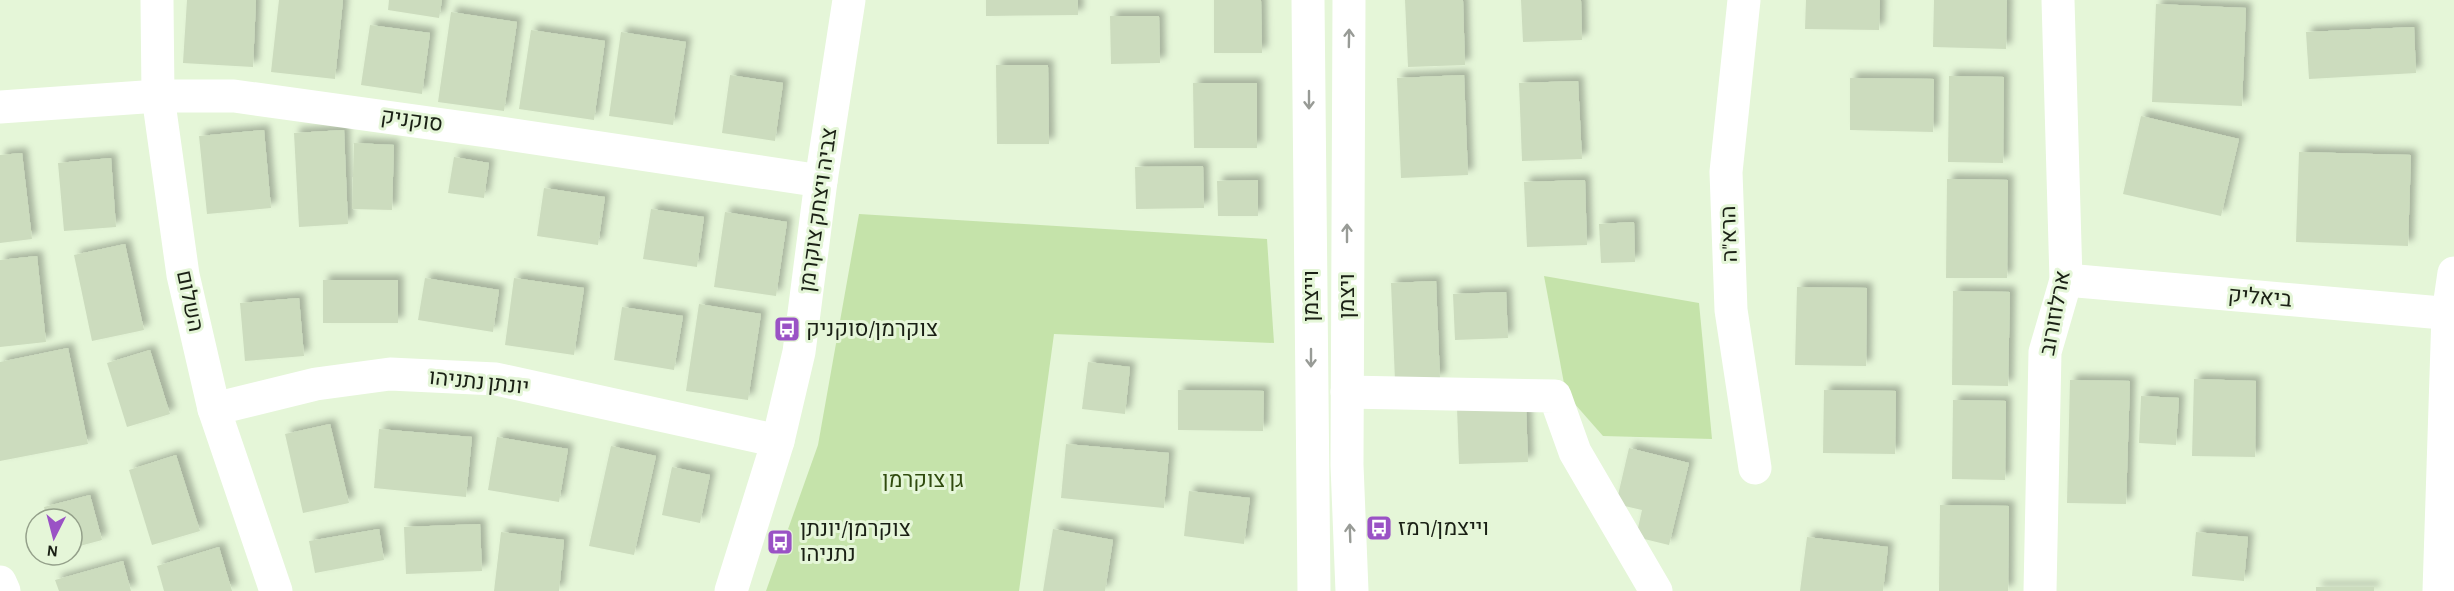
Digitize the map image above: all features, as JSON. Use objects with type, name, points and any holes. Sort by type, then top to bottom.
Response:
[{"type":"street","name":"השלום","points":[[157,0],[158,96],[183,275],[214,409],[276,591]]},
{"type":"street","name":"צביה ויצחק צוקרמן","points":[[731,591],[778,441],[799,352],[821,181],[849,0]]},
{"type":"street","name":"וייצמן","points":[[1308,0],[1314,591]]},
{"type":"street","name":"ויצמן","points":[[1349,0],[1347,465],[1352,591]]},
{"type":"street","name":"הרא\"ה","points":[[1744,0],[1726,172],[1731,309],[1755,468]]},
{"type":"street","name":"ארלוזורוב","points":[[2040,591],[2045,352],[2066,280],[2058,0]]},
{"type":"street","name":"סוקניק","points":[[0,107],[158,96],[234,96],[821,181]]},
{"type":"street","points":[[2439,591],[2454,273]]},
{"type":"street","name":"ביאליק","points":[[2066,280],[2451,314]]},
{"type":"street","name":"יונתן נתניהו","points":[[214,409],[315,384],[390,374],[496,379],[778,441]]},
{"type":"street","points":[[1347,392],[1555,396],[1575,452],[1656,591]]},
{"type":"street","points":[[0,582],[4,591]]},
{"type":"green space","name":"גן צוקרמן","points":[[859,214],[1267,239],[1274,343],[1054,334],[1019,591],[766,591],[818,445]]},
{"type":"green space","points":[[1544,276],[1699,303],[1712,439],[1603,436],[1566,394]]},
{"type":"building","points":[[187,0],[256,0],[253,67],[183,63]]},
{"type":"building","points":[[279,0],[343,0],[335,79],[271,72]]},
{"type":"building","points":[[389,0],[442,0],[439,18],[388,10]]},
{"type":"building","points":[[986,0],[1078,0],[1078,15],[986,16]]},
{"type":"building","points":[[1214,0],[1261,0],[1262,53],[1214,53]]},
{"type":"building","points":[[1405,0],[1463,0],[1465,65],[1408,67]]},
{"type":"building","points":[[1521,0],[1581,0],[1582,40],[1523,42]]},
{"type":"building","points":[[1806,0],[1880,0],[1879,30],[1805,29]]},
{"type":"building","points":[[1934,0],[2007,0],[2006,49],[1933,47]]},
{"type":"building","points":[[2156,4],[2246,8],[2242,106],[2152,102]]},
{"type":"building","points":[[451,12],[517,22],[504,111],[438,102]]},
{"type":"building","points":[[1110,16],[1159,16],[1160,63],[1111,64]]},
{"type":"building","points":[[370,25],[430,33],[422,94],[361,85]]},
{"type":"building","points":[[2414,27],[2416,73],[2309,79],[2306,32]]},
{"type":"building","points":[[531,30],[605,41],[594,120],[519,109]]},
{"type":"building","points":[[621,32],[686,42],[673,125],[609,116]]},
{"type":"building","points":[[996,65],[1048,65],[1049,144],[997,144]]},
{"type":"building","points":[[730,75],[783,83],[775,141],[722,133]]},
{"type":"building","points":[[1464,75],[1468,175],[1401,178],[1397,78]]},
{"type":"building","points":[[1949,76],[2004,77],[2003,163],[1948,162]]},
{"type":"building","points":[[1850,78],[1934,79],[1933,132],[1850,130]]},
{"type":"building","points":[[1578,81],[1582,159],[1522,161],[1519,83]]},
{"type":"building","points":[[1193,83],[1257,83],[1257,148],[1194,148]]},
{"type":"building","points":[[2141,116],[2239,139],[2221,216],[2123,194]]},
{"type":"building","points":[[264,130],[271,208],[207,214],[199,136]]},
{"type":"building","points":[[344,130],[348,224],[299,227],[294,133]]},
{"type":"building","points":[[354,143],[394,145],[392,210],[352,209]]},
{"type":"building","points":[[2299,152],[2411,155],[2408,246],[2296,242]]},
{"type":"building","points":[[22,153],[32,239],[0,243],[0,155]]},
{"type":"building","points":[[454,157],[489,163],[484,198],[448,193]]},
{"type":"building","points":[[111,158],[116,227],[64,231],[58,163]]},
{"type":"building","points":[[1203,166],[1204,208],[1136,209],[1135,167]]},
{"type":"building","points":[[1947,179],[2008,180],[2007,278],[1946,278]]},
{"type":"building","points":[[1258,180],[1258,216],[1218,216],[1217,181]]},
{"type":"building","points":[[1585,180],[1587,245],[1527,247],[1524,182]]},
{"type":"building","points":[[544,188],[605,197],[598,245],[537,236]]},
{"type":"building","points":[[651,209],[704,217],[697,267],[643,259]]},
{"type":"building","points":[[725,212],[787,222],[776,296],[714,287]]},
{"type":"building","points":[[1634,222],[1635,262],[1601,263],[1599,224]]},
{"type":"building","points":[[125,244],[144,330],[92,341],[74,255]]},
{"type":"building","points":[[37,256],[46,342],[0,347],[0,260]]},
{"type":"building","points":[[425,278],[499,290],[493,332],[418,320]]},
{"type":"building","points":[[514,278],[584,288],[574,355],[505,345]]},
{"type":"building","points":[[323,280],[398,280],[398,323],[323,323]]},
{"type":"building","points":[[1436,281],[1440,379],[1395,381],[1391,283]]},
{"type":"building","points":[[1797,287],[1867,288],[1866,366],[1795,365]]},
{"type":"building","points":[[1953,291],[2010,292],[2008,386],[1952,385]]},
{"type":"building","points":[[1506,292],[1508,338],[1455,340],[1453,294]]},
{"type":"building","points":[[299,298],[304,356],[245,361],[240,303]]},
{"type":"building","points":[[699,304],[761,314],[748,400],[686,391]]},
{"type":"building","points":[[622,307],[683,316],[674,370],[614,360]]},
{"type":"building","points":[[68,348],[88,444],[0,461],[0,362]]},
{"type":"building","points":[[150,350],[170,414],[127,427],[107,363]]},
{"type":"building","points":[[1088,362],[1130,367],[1125,414],[1082,409]]},
{"type":"building","points":[[2194,379],[2256,381],[2255,457],[2192,456]]},
{"type":"building","points":[[2070,380],[2130,381],[2126,504],[2067,503]]},
{"type":"building","points":[[1178,390],[1264,391],[1263,431],[1178,430]]},
{"type":"building","points":[[1824,390],[1896,391],[1895,454],[1823,453]]},
{"type":"building","points":[[2141,396],[2179,398],[2176,445],[2139,443]]},
{"type":"building","points":[[1953,400],[2006,401],[2005,480],[1952,479]]},
{"type":"building","points":[[1526,405],[1528,462],[1459,464],[1457,407]]},
{"type":"building","points":[[330,424],[349,503],[303,513],[285,434]]},
{"type":"building","points":[[379,429],[472,437],[466,497],[374,488]]},
{"type":"building","points":[[497,437],[568,449],[559,502],[488,490]]},
{"type":"building","points":[[1066,444],[1169,453],[1164,508],[1061,498]]},
{"type":"building","points":[[611,446],[656,456],[634,555],[589,546]]},
{"type":"building","points":[[1629,448],[1689,463],[1669,545],[1636,537],[1642,510],[1616,504]]},
{"type":"building","points":[[176,455],[200,531],[152,545],[129,470]]},
{"type":"building","points":[[672,467],[710,475],[700,523],[662,515]]},
{"type":"building","points":[[1189,491],[1250,498],[1244,544],[1184,536]]},
{"type":"building","points":[[90,495],[102,540],[84,545],[84,507],[44,507]]},
{"type":"building","points":[[1940,505],[2009,506],[2008,591],[1939,591]]},
{"type":"building","points":[[480,524],[482,571],[406,574],[404,527]]},
{"type":"building","points":[[379,529],[384,560],[315,573],[309,541]]},
{"type":"building","points":[[1053,529],[1113,540],[1105,591],[1043,591]]},
{"type":"building","points":[[501,532],[564,540],[559,591],[494,591]]},
{"type":"building","points":[[2196,532],[2248,537],[2244,581],[2192,576]]},
{"type":"building","points":[[1807,537],[1888,547],[1883,591],[1800,591]]},
{"type":"building","points":[[219,547],[232,591],[164,591],[157,566]]},
{"type":"building","points":[[123,561],[131,591],[59,591],[55,580]]},
{"type":"building","points":[[2316,587],[2374,587],[2374,591],[2316,591]]},
{"type":"place","name":"צוקרמן/סוקניק","points":[[787,329]]},
{"type":"place","name":"וייצמן/רמז","points":[[1379,528]]},
{"type":"place","name":"צוקרמן/יונתן נתניהו","points":[[780,542]]}]
